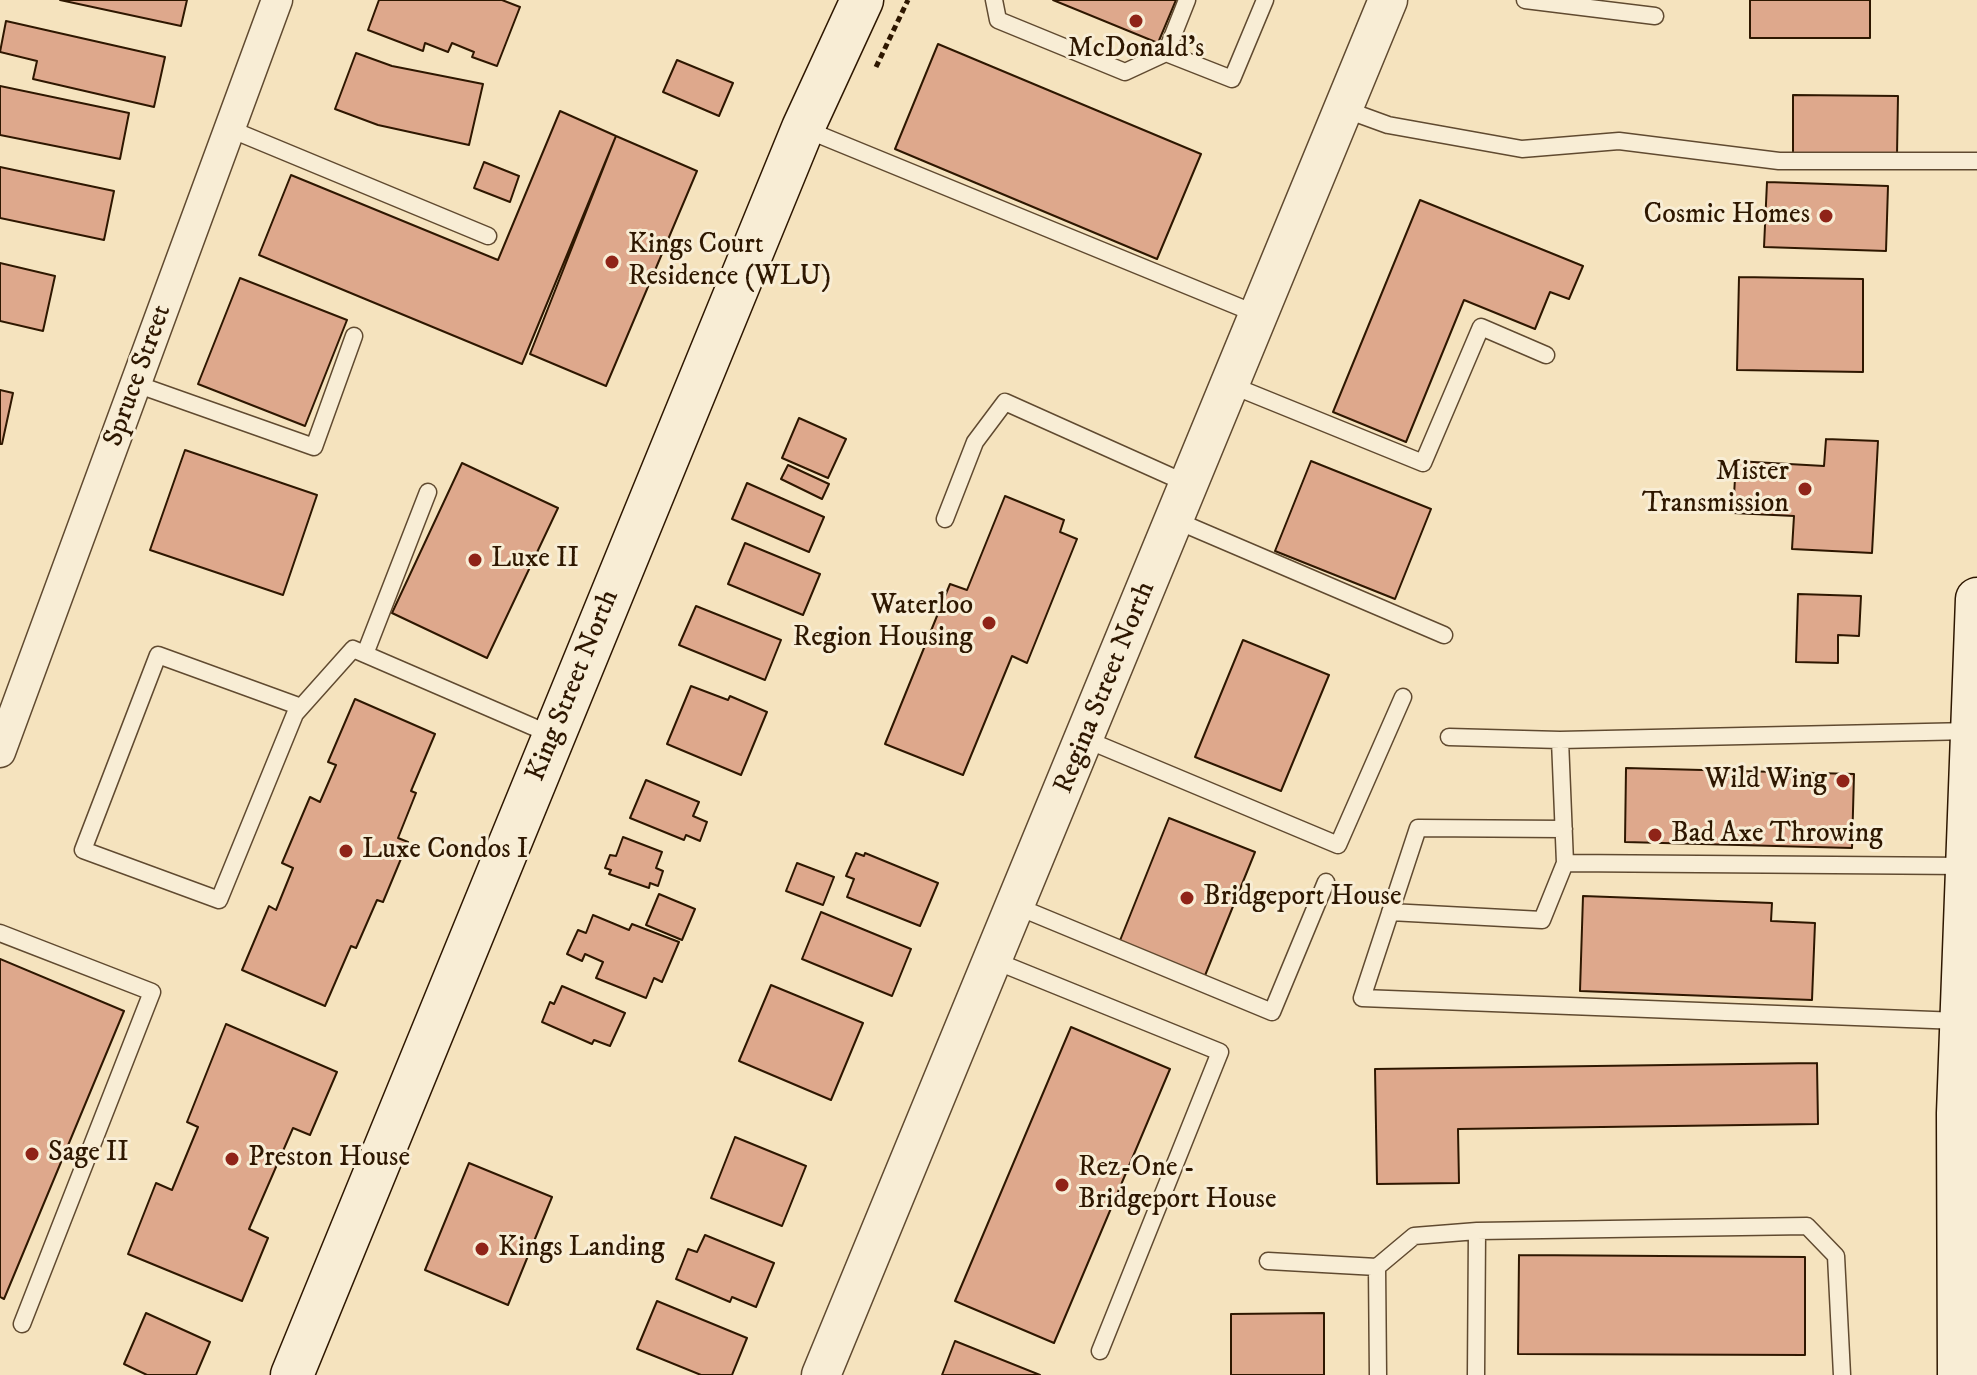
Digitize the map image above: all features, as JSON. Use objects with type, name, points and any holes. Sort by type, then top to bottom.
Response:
[{"type":"main road","name":"King Street North","points":[[292,1375],[803,128],[862,0]]},
{"type":"main road","points":[[1959,1375],[1968,1261],[1958,1113],[1977,599]]},
{"type":"street","name":"Spruce Street","points":[[0,752],[277,0]]},
{"type":"street","name":"Regina Street North","points":[[821,1375],[1388,0]]},
{"type":"lane","points":[[994,0],[998,20],[1125,72],[1166,53],[1187,0]]},
{"type":"lane","points":[[1166,53],[1232,79],[1265,0]]},
{"type":"lane","points":[[1525,0],[1655,16]]},
{"type":"lane","points":[[1344,109],[1388,125],[1522,149],[1619,141],[1779,161],[1977,161]]},
{"type":"lane","points":[[803,128],[1259,315]]},
{"type":"lane","points":[[230,129],[488,236]]},
{"type":"lane","points":[[1231,385],[1423,463],[1481,327],[1546,355]]},
{"type":"lane","points":[[136,384],[314,447],[354,336]]},
{"type":"lane","points":[[945,519],[975,442],[1005,402],[1189,484]]},
{"type":"lane","points":[[365,654],[428,492]]},
{"type":"lane","points":[[1175,520],[1444,635]]},
{"type":"lane","points":[[301,707],[158,655],[83,850],[219,900],[295,714],[353,649],[554,736]]},
{"type":"lane","points":[[1085,739],[1338,845],[1403,697]]},
{"type":"lane","points":[[1449,737],[1560,740],[1972,731]]},
{"type":"lane","points":[[1390,912],[1542,920],[1565,863],[1560,740]]},
{"type":"lane","points":[[1564,829],[1418,828],[1362,998],[1961,1021]]},
{"type":"lane","points":[[1565,863],[1967,866]]},
{"type":"lane","points":[[1016,906],[1272,1012],[1326,882]]},
{"type":"lane","points":[[0,933],[152,992],[22,1324]]},
{"type":"lane","points":[[993,960],[1220,1052],[1100,1351]]},
{"type":"lane","points":[[1268,1261],[1377,1267],[1414,1236],[1477,1231],[1807,1226],[1836,1256],[1842,1375]]},
{"type":"lane","points":[[1476,1375],[1477,1231]]},
{"type":"lane","points":[[1377,1267],[1378,1375]]},
{"type":"building","points":[[60,0],[187,0],[181,26]]},
{"type":"building","points":[[379,0],[502,0],[520,7],[497,66],[472,57],[474,52],[452,43],[448,52],[425,43],[423,51],[368,30]]},
{"type":"building","name":"McDonald's","points":[[1053,0],[1176,0],[1158,43]]},
{"type":"building","points":[[1750,0],[1870,0],[1870,38],[1750,38]]},
{"type":"building","points":[[6,21],[165,57],[154,107],[33,79],[37,61],[0,52]]},
{"type":"building","points":[[938,44],[1201,154],[1157,259],[895,149]]},
{"type":"building","points":[[356,53],[392,66],[483,84],[469,145],[378,125],[335,109]]},
{"type":"building","points":[[677,60],[733,83],[719,116],[663,92]]},
{"type":"building","points":[[0,86],[129,113],[120,159],[0,135]]},
{"type":"building","points":[[1793,95],[1898,96],[1897,155],[1793,154]]},
{"type":"building","points":[[560,111],[616,136],[522,364],[259,255],[291,175],[498,260]]},
{"type":"building","name":"Kings Court Residence (WLU)","points":[[616,136],[697,171],[606,386],[530,354]]},
{"type":"building","points":[[484,162],[519,176],[510,202],[474,188]]},
{"type":"building","points":[[0,167],[114,191],[104,240],[0,218]]},
{"type":"building","name":"Cosmic Homes","points":[[1767,182],[1888,186],[1886,251],[1764,247]]},
{"type":"building","points":[[1420,200],[1583,266],[1569,299],[1550,292],[1535,329],[1464,300],[1406,442],[1333,412]]},
{"type":"building","points":[[0,263],[55,276],[43,331],[0,321]]},
{"type":"building","points":[[1739,277],[1863,279],[1863,372],[1737,370]]},
{"type":"building","points":[[240,278],[347,320],[305,426],[198,384]]},
{"type":"building","points":[[0,390],[13,393],[2,444],[0,444]]},
{"type":"building","points":[[799,418],[846,439],[828,478],[782,458]]},
{"type":"building","name":"Mister Transmission","points":[[1826,439],[1878,441],[1872,553],[1792,549],[1794,516],[1733,513],[1736,461],[1824,466]]},
{"type":"building","points":[[185,450],[317,495],[283,595],[150,550]]},
{"type":"building","points":[[1311,461],[1431,509],[1395,599],[1275,551]]},
{"type":"building","name":"Luxe II","points":[[462,463],[558,508],[487,658],[392,613]]},
{"type":"building","points":[[788,465],[829,484],[822,499],[781,479]]},
{"type":"building","points":[[747,483],[824,517],[809,552],[732,519]]},
{"type":"building","name":"Waterloo Region Housing","points":[[1005,496],[1064,520],[1060,532],[1077,539],[1027,663],[1012,656],[963,775],[885,744],[950,584],[967,590]]},
{"type":"building","points":[[745,543],[820,574],[803,615],[728,584]]},
{"type":"building","points":[[1798,594],[1861,596],[1859,636],[1838,635],[1838,663],[1796,662]]},
{"type":"building","points":[[696,606],[781,640],[765,680],[679,645]]},
{"type":"building","points":[[1243,640],[1329,675],[1281,791],[1195,757]]},
{"type":"building","points":[[691,686],[728,700],[730,696],[767,712],[741,775],[667,744]]},
{"type":"building","name":"Luxe Condos I","points":[[355,699],[435,734],[411,791],[416,793],[398,838],[408,842],[383,902],[377,900],[356,948],[351,946],[325,1006],[242,970],[269,906],[276,910],[293,868],[282,863],[310,797],[320,802],[336,765],[328,762]]},
{"type":"building","points":[[1626,768],[1854,774],[1852,848],[1625,842]]},
{"type":"building","points":[[646,780],[699,802],[693,816],[707,822],[700,841],[686,835],[684,840],[630,818]]},
{"type":"building","name":"Bridgeport House","points":[[1169,818],[1255,852],[1204,978],[1119,943]]},
{"type":"building","points":[[623,837],[662,852],[656,868],[663,871],[658,886],[650,883],[649,888],[609,874],[611,870],[605,868],[610,855],[616,856]]},
{"type":"building","points":[[856,853],[864,856],[865,853],[938,883],[920,926],[847,897],[854,879],[846,876]]},
{"type":"building","points":[[797,863],[834,877],[823,905],[786,891]]},
{"type":"building","points":[[659,894],[695,909],[682,940],[646,925]]},
{"type":"building","points":[[1583,896],[1772,903],[1771,921],[1815,923],[1812,1000],[1580,991]]},
{"type":"building","points":[[821,912],[911,949],[892,996],[802,959]]},
{"type":"building","points":[[593,915],[629,930],[632,924],[679,942],[662,982],[654,978],[646,998],[596,978],[603,962],[585,954],[582,961],[567,954],[578,930],[586,933]]},
{"type":"building","name":"Sage II","points":[[0,959],[124,1011],[4,1299],[0,1297]]},
{"type":"building","points":[[771,985],[863,1023],[831,1100],[739,1061]]},
{"type":"building","points":[[562,986],[625,1013],[610,1046],[594,1040],[592,1044],[542,1022],[550,1002],[554,1004]]},
{"type":"building","name":"Preston House","points":[[226,1024],[337,1072],[310,1135],[293,1128],[249,1229],[268,1238],[242,1301],[128,1254],[156,1183],[172,1190],[198,1127],[187,1122]]},
{"type":"building","name":"Rez-One - Bridgeport House","points":[[1071,1027],[1170,1069],[1054,1343],[955,1301]]},
{"type":"building","points":[[1817,1063],[1818,1124],[1458,1129],[1459,1183],[1377,1184],[1375,1069]]},
{"type":"building","points":[[735,1137],[806,1166],[782,1226],[711,1198]]},
{"type":"building","name":"Kings Landing","points":[[469,1163],[552,1197],[508,1305],[425,1270]]},
{"type":"building","points":[[705,1235],[774,1263],[756,1307],[732,1297],[730,1302],[676,1279],[688,1249],[697,1252]]},
{"type":"building","points":[[1519,1255],[1805,1257],[1805,1355],[1518,1354]]},
{"type":"building","points":[[657,1301],[747,1338],[732,1375],[701,1375],[637,1349]]},
{"type":"building","points":[[146,1313],[210,1342],[196,1375],[147,1375],[124,1364]]},
{"type":"building","points":[[1324,1313],[1324,1375],[1231,1375],[1231,1314]]},
{"type":"building","points":[[955,1341],[1040,1375],[942,1375]]},
{"type":"place","name":"McDonald's","points":[[1136,21]]},
{"type":"place","name":"Cosmic Homes","points":[[1826,216]]},
{"type":"place","name":"Kings Court Residence (WLU)","points":[[612,262]]},
{"type":"place","name":"Mister Transmission","points":[[1805,489]]},
{"type":"place","name":"Luxe II","points":[[475,560]]},
{"type":"place","name":"Waterloo Region Housing","points":[[989,623]]},
{"type":"place","name":"Wild Wing","points":[[1843,781]]},
{"type":"place","name":"Bad Axe Throwing","points":[[1655,835]]},
{"type":"place","name":"Luxe Condos I","points":[[346,851]]},
{"type":"place","name":"Bridgeport House","points":[[1187,898]]},
{"type":"place","name":"Sage II","points":[[32,1154]]},
{"type":"place","name":"Preston House","points":[[232,1159]]},
{"type":"place","name":"Rez-One - Bridgeport House","points":[[1062,1185]]},
{"type":"place","name":"Kings Landing","points":[[482,1249]]}]
